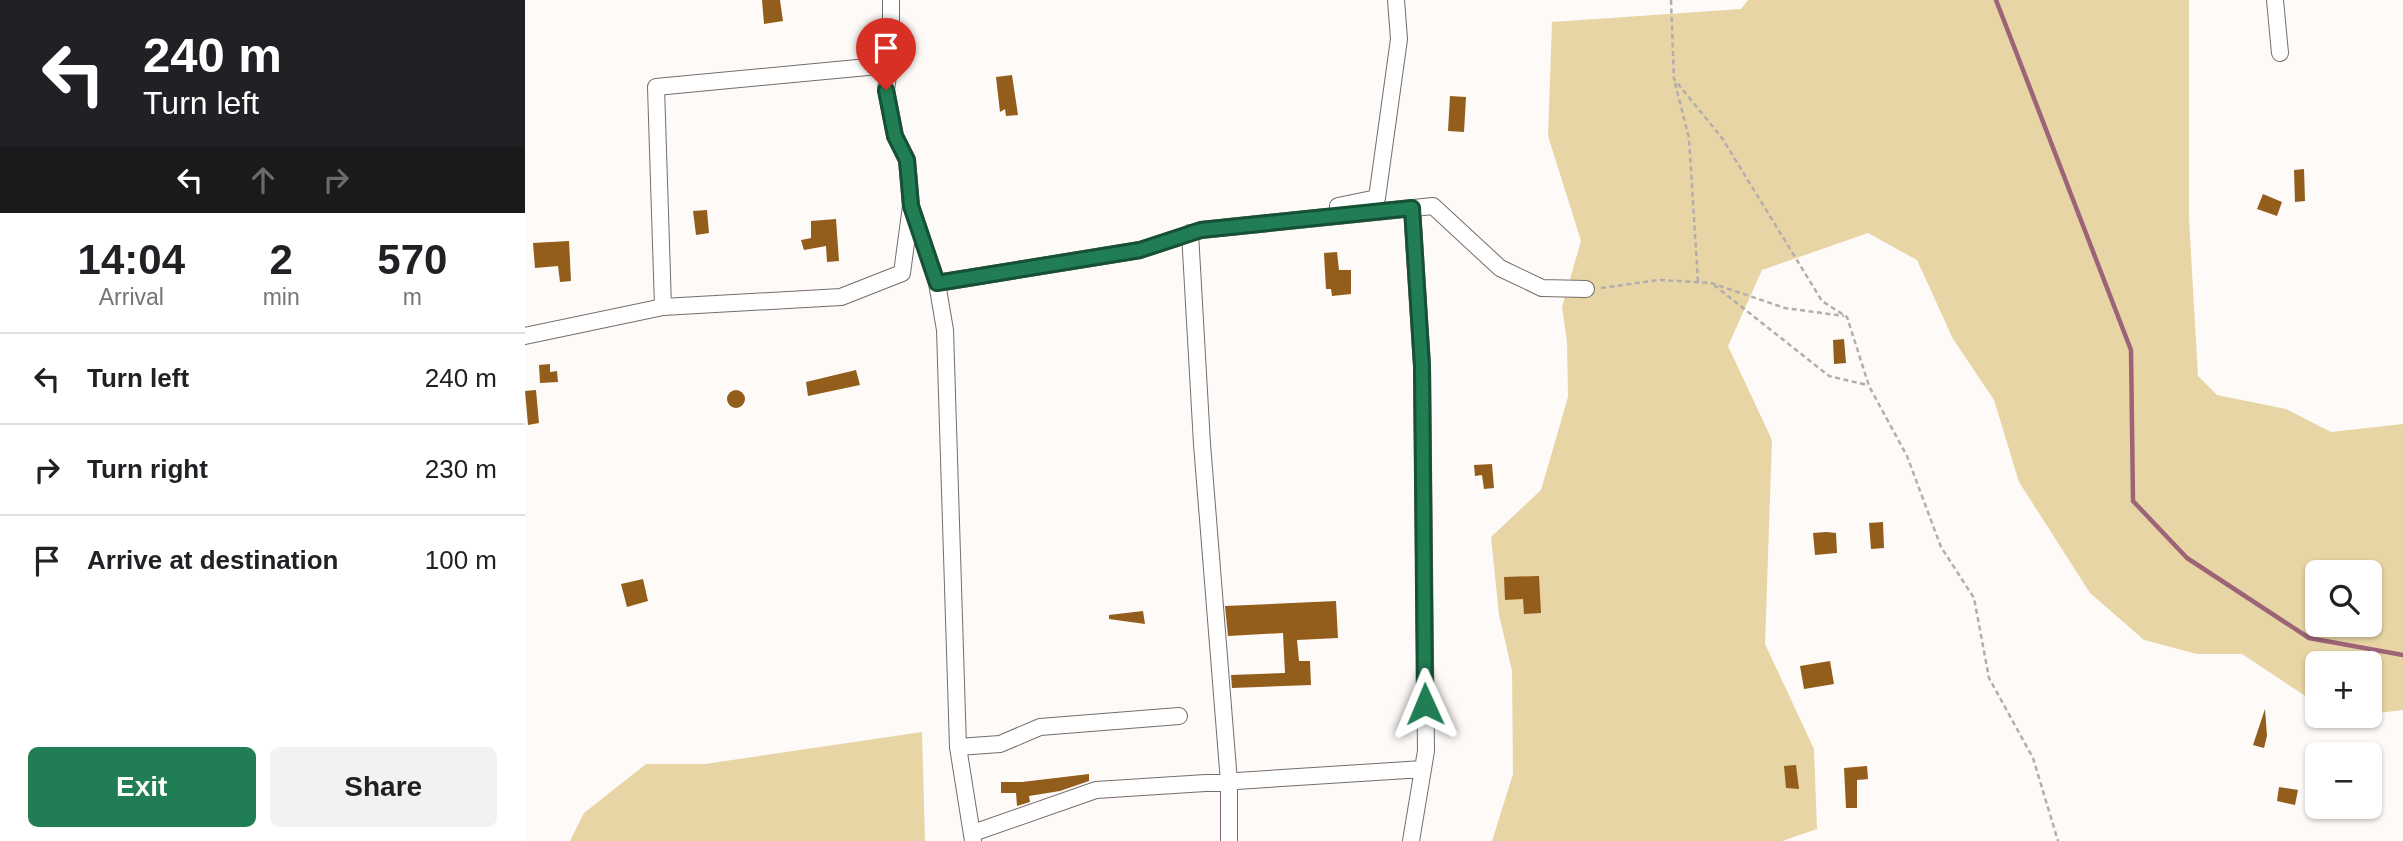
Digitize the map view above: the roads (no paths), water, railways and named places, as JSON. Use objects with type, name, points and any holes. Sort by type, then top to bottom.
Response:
[{"type":"street","points":[[525,336],[663,307],[841,297],[902,273],[911,206],[907,160],[895,136],[886,90],[891,0]]},
{"type":"street","points":[[1160,246],[1377,198],[1399,39],[1396,0]]},
{"type":"street","points":[[2275,0],[2280,53]]},
{"type":"street","points":[[663,307],[656,87],[889,65]]},
{"type":"street","points":[[937,283],[1140,250],[1190,233],[1433,205],[1500,268],[1542,288],[1585,289]]},
{"type":"street","points":[[911,206],[937,283],[945,330],[958,747],[973,837],[1095,790],[1423,769]]},
{"type":"street","points":[[1411,841],[1426,751],[1422,366],[1412,208]]},
{"type":"street","points":[[1190,233],[1202,444],[1229,782],[1229,841]]},
{"type":"street","points":[[958,747],[1000,744],[1040,727],[1179,716]]},
{"type":"waterway","points":[[1996,0],[2131,350],[2133,501],[2187,558],[2309,638],[2403,655]]}]
